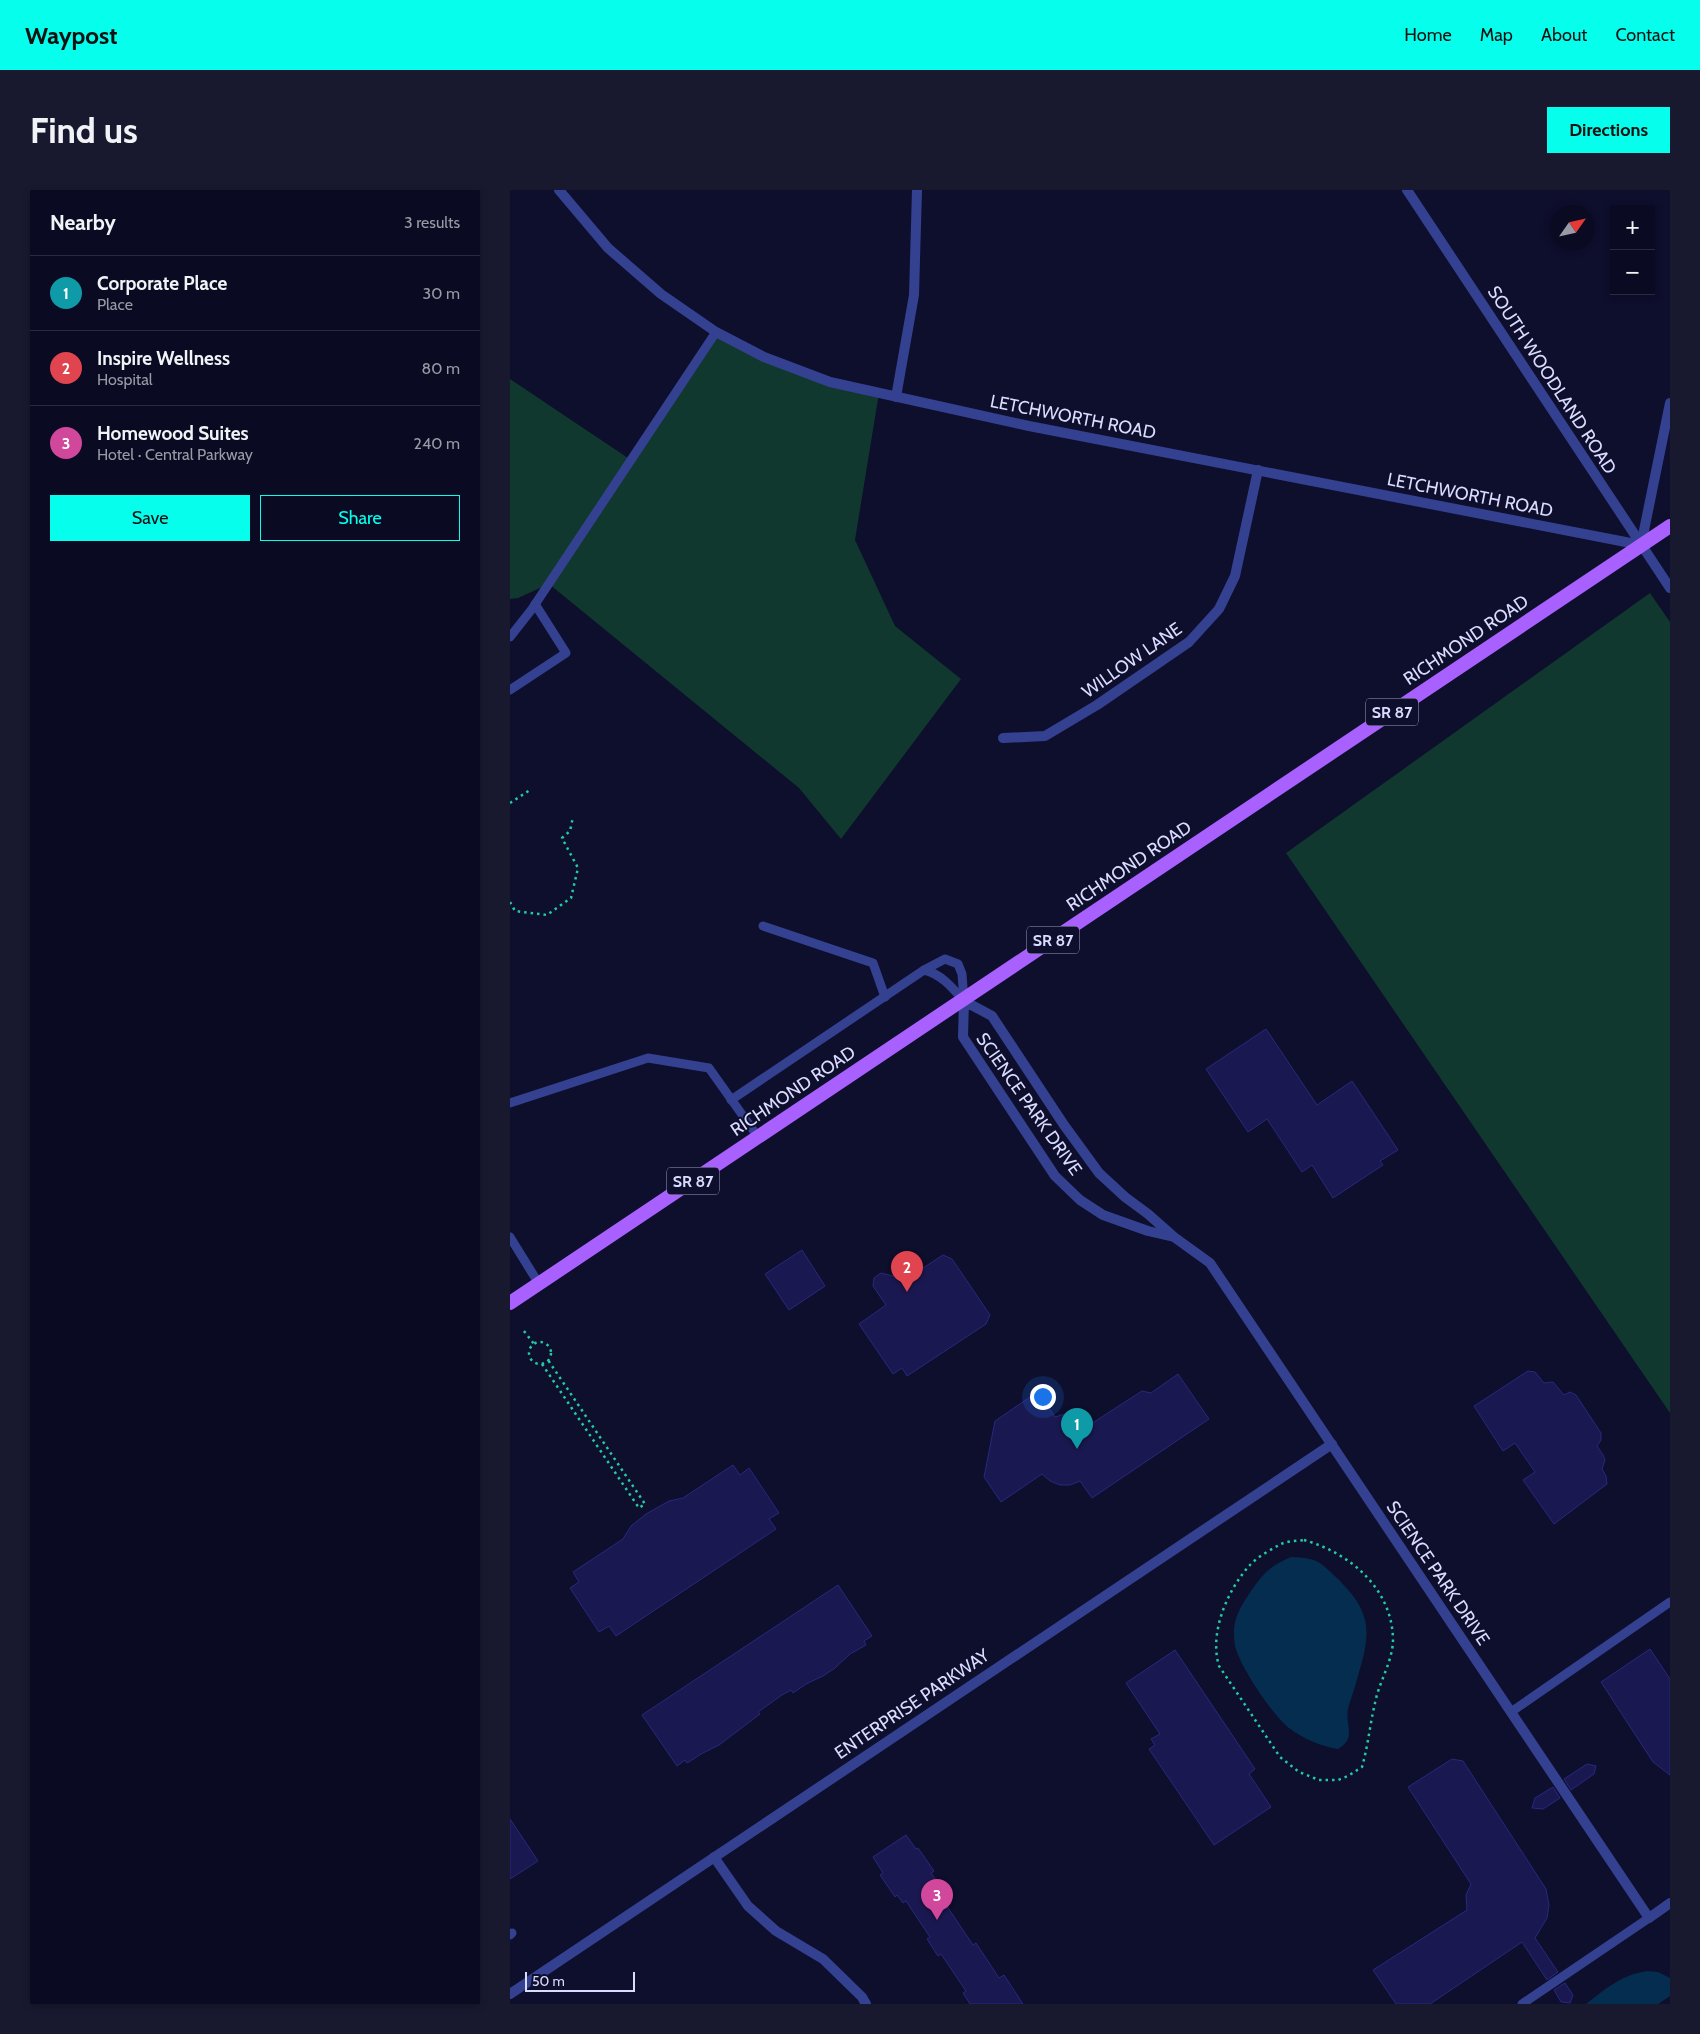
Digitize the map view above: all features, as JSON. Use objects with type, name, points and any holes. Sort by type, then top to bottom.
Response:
[{"type":"main road","name":"RICHMOND ROAD","points":[[510,1303],[964,1001],[1670,526]]},
{"type":"street","name":"LETCHWORTH ROAD","points":[[558,190],[608,248],[661,294],[716,332],[764,356],[830,382],[1029,426],[1641,545]]},
{"type":"street","points":[[896,397],[914,295],[917,190]]},
{"type":"street","name":"SOUTH WOODLAND ROAD","points":[[1406,190],[1670,588]]},
{"type":"street","points":[[1641,545],[1670,403]]},
{"type":"street","name":"WILLOW LANE","points":[[1003,738],[1045,736],[1097,705],[1189,642],[1219,609],[1235,576],[1258,470]]},
{"type":"street","name":"SCIENCE PARK DRIVE","points":[[1174,1237],[1103,1215],[1080,1200],[1055,1176],[962,1036],[964,1001],[992,1016],[1064,1125],[1099,1173],[1174,1237],[1210,1263],[1649,1918]]},
{"type":"street","name":"ENTERPRISE PARKWAY","points":[[510,1994],[1332,1444]]},
{"type":"street","points":[[714,1857],[748,1906],[776,1932],[823,1960],[862,1997],[866,2004]]},
{"type":"street","points":[[1649,1918],[1670,1903]]},
{"type":"lane","points":[[510,637],[535,604],[716,332]]},
{"type":"lane","points":[[510,690],[566,653],[535,604]]},
{"type":"lane","points":[[763,926],[873,962],[885,997]]},
{"type":"lane","points":[[731,1100],[924,970],[945,959],[958,964],[962,974],[964,1001]]},
{"type":"lane","points":[[924,970],[935,972],[964,1001]]},
{"type":"lane","points":[[510,1103],[648,1058],[709,1068],[758,1137]]},
{"type":"lane","points":[[511,1240],[539,1284]]},
{"type":"lane","points":[[1511,1712],[1670,1602]]},
{"type":"lane","points":[[1522,2004],[1649,1918]]},
{"type":"path","points":[[510,803],[530,790]]},
{"type":"path","points":[[510,902],[515,911],[547,915],[571,898],[578,868],[562,838],[570,831],[573,818]]},
{"type":"path","points":[[524,1331],[534,1344]]},
{"type":"path","points":[[543,1343],[548,1347],[551,1354],[548,1360],[542,1364],[536,1363],[530,1358],[529,1351],[534,1344],[543,1343]]},
{"type":"path","points":[[542,1364],[639,1508],[645,1504],[548,1360]]},
{"type":"path","points":[[1304,1540],[1323,1546],[1360,1569],[1382,1596],[1391,1618],[1393,1642],[1390,1658],[1375,1702],[1368,1745],[1362,1767],[1338,1780],[1319,1780],[1300,1772],[1280,1757],[1219,1666],[1215,1653],[1219,1624],[1227,1601],[1238,1583],[1250,1566],[1266,1553],[1283,1543],[1304,1540]]},
{"type":"green space","points":[[716,332],[764,357],[879,393],[855,540],[895,626],[961,679],[841,839],[799,788],[549,584],[518,598],[510,599],[510,379],[631,460]]},
{"type":"green space","points":[[1650,593],[1670,622],[1670,1413],[1286,853]]},
{"type":"water","points":[[1291,1557],[1308,1558],[1323,1565],[1352,1594],[1360,1606],[1364,1617],[1366,1640],[1361,1667],[1348,1709],[1349,1736],[1344,1745],[1338,1749],[1306,1739],[1282,1722],[1252,1681],[1235,1647],[1235,1624],[1245,1600],[1268,1571]]},
{"type":"water","points":[[1648,1971],[1658,1972],[1670,1978],[1670,1996],[1658,2004],[1586,2004],[1622,1979]]},
{"type":"building","points":[[1266,1029],[1317,1105],[1352,1081],[1398,1150],[1380,1161],[1383,1165],[1333,1198],[1312,1165],[1302,1172],[1267,1119],[1248,1132],[1206,1069]]},
{"type":"building","points":[[802,1250],[825,1286],[789,1310],[765,1274]]},
{"type":"building","points":[[943,1255],[952,1259],[990,1315],[986,1324],[907,1376],[902,1368],[893,1374],[859,1324],[886,1305],[873,1286],[874,1278],[881,1273],[893,1276],[917,1260],[923,1268]]},
{"type":"building","points":[[1528,1371],[1535,1372],[1544,1383],[1553,1382],[1564,1395],[1570,1392],[1576,1395],[1601,1433],[1601,1440],[1597,1446],[1605,1460],[1602,1469],[1606,1476],[1607,1484],[1554,1524],[1523,1480],[1535,1472],[1515,1443],[1503,1451],[1474,1406]]},
{"type":"building","points":[[1178,1374],[1209,1419],[1092,1498],[1080,1481],[1070,1485],[1060,1485],[1050,1481],[1042,1474],[1001,1502],[984,1477],[995,1421],[1030,1397],[1043,1399],[1055,1417],[1075,1414],[1084,1417],[1091,1424],[1142,1391],[1151,1393]]},
{"type":"building","points":[[733,1465],[740,1475],[749,1468],[779,1513],[769,1519],[776,1529],[616,1636],[609,1626],[599,1632],[570,1588],[579,1582],[573,1572],[623,1539],[631,1526],[646,1514],[669,1501],[683,1498]]},
{"type":"building","points":[[838,1585],[872,1636],[864,1641],[866,1645],[850,1654],[823,1676],[793,1693],[791,1690],[782,1695],[758,1712],[760,1714],[719,1745],[687,1763],[685,1760],[677,1766],[642,1715]]},
{"type":"building","points":[[1650,1649],[1670,1679],[1670,1775],[1653,1762],[1601,1682]]},
{"type":"building","points":[[1175,1650],[1255,1769],[1249,1774],[1271,1807],[1214,1845],[1149,1749],[1155,1745],[1151,1739],[1160,1734],[1126,1683]]},
{"type":"building","points":[[1452,1759],[1463,1761],[1546,1889],[1549,1905],[1547,1918],[1535,1938],[1558,1972],[1547,1980],[1522,1942],[1430,2004],[1396,2004],[1373,1970],[1467,1910],[1466,1895],[1471,1884],[1408,1787]]},
{"type":"building","points":[[1587,1764],[1596,1766],[1594,1774],[1571,1790],[1564,1779]]},
{"type":"building","points":[[1553,1787],[1560,1798],[1543,1809],[1532,1808],[1535,1798]]},
{"type":"building","points":[[510,1819],[538,1861],[510,1879]]},
{"type":"building","points":[[906,1835],[934,1871],[931,1873],[940,1886],[938,1888],[942,1894],[940,1896],[973,1945],[976,1943],[999,1978],[1004,1975],[1023,2004],[970,2004],[963,1993],[966,1991],[941,1954],[938,1956],[927,1939],[930,1937],[906,1901],[903,1903],[897,1895],[895,1897],[880,1875],[883,1873],[873,1857]]},
{"type":"building","points":[[1565,1983],[1573,1995],[1570,2003],[1561,2002],[1554,1990]]},
{"type":"place","name":"Inspire Wellness","points":[[907,1292]]},
{"type":"place","name":"Corporate Place","points":[[1077,1449]]},
{"type":"place","name":"Homewood Suites","points":[[937,1920]]}]
